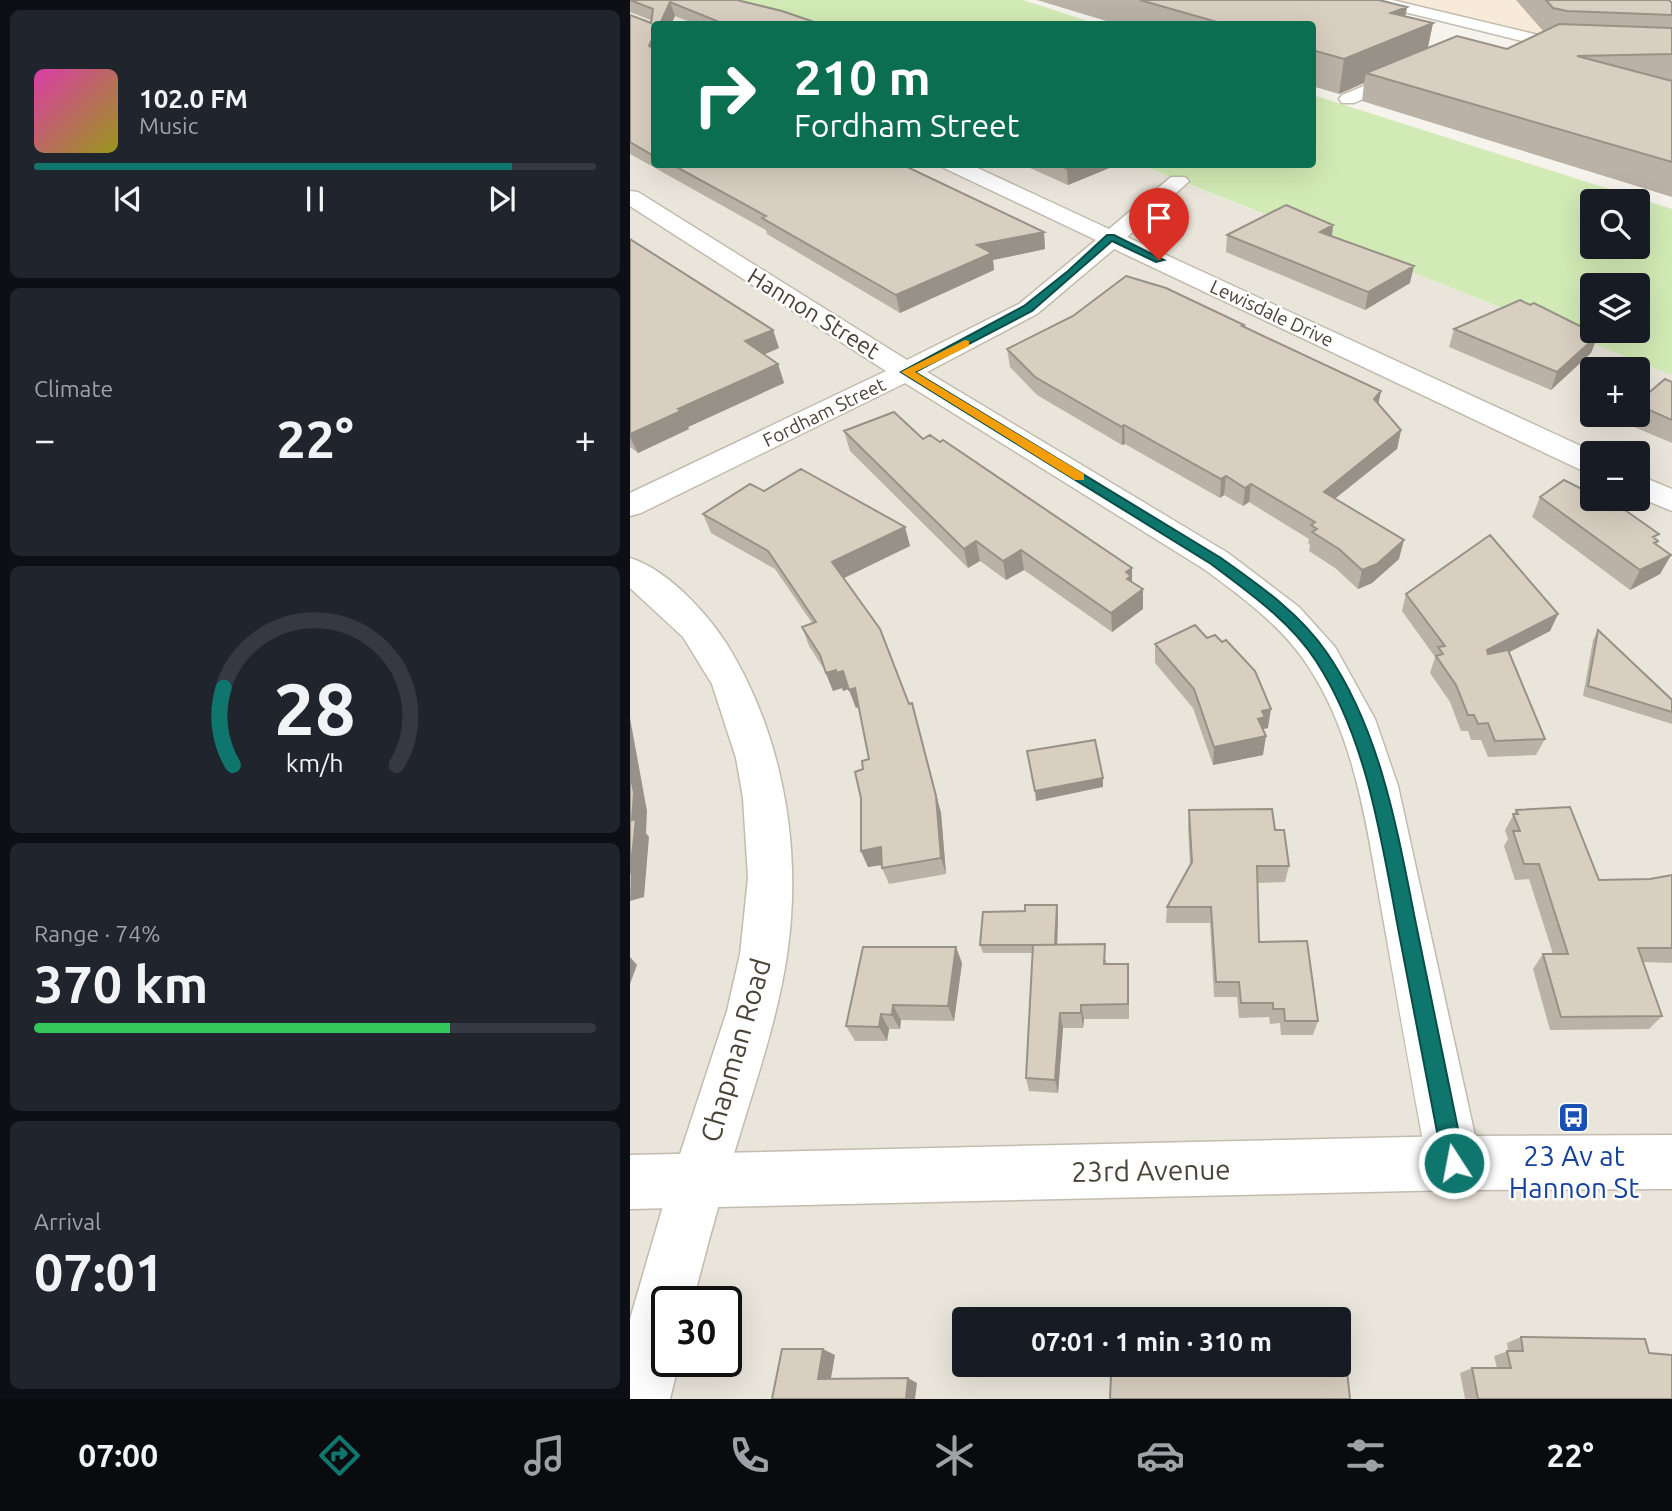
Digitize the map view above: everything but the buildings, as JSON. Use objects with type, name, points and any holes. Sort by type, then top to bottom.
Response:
[{"type":"street","points":[[1373,0],[1501,33],[1578,47],[1672,49]]},
{"type":"street","points":[[1475,44],[1501,33]]},
{"type":"street","points":[[1348,99],[1423,67]]},
{"type":"street","name":"Lewisdale Drive","points":[[960,168],[1580,457]]},
{"type":"street","name":"Fordham Street","points":[[630,506],[907,372],[1028,309],[1178,181]]},
{"type":"street","name":"Hannon Street","points":[[630,197],[907,372],[1216,561],[1261,594],[1296,625],[1322,656],[1356,719],[1387,825],[1454,1163]]},
{"type":"street","points":[[1650,491],[1672,501]]},
{"type":"street","name":"Chapman Road","points":[[630,570],[671,602],[693,625],[712,650],[734,691],[758,765],[766,821],[769,889],[764,954],[744,1037],[698,1181],[639,1399]]},
{"type":"street","name":"23rd Avenue","points":[[630,1182],[1454,1163],[1672,1162]]},
{"type":"shaded area","points":[[630,0],[772,21],[651,21],[651,168],[1147,168],[1580,339],[1580,343],[1591,343],[1626,357],[1580,357],[1580,427],[1650,427],[1650,366],[1672,375],[1672,1399],[630,1399]]},
{"type":"shaded area","points":[[1391,0],[1628,0],[1672,34],[1532,36]]},
{"type":"green space","points":[[733,0],[1023,0],[1088,21],[786,21]]},
{"type":"green space","points":[[1316,96],[1609,189],[1580,189],[1580,259],[1650,259],[1650,202],[1672,209],[1672,375],[1650,366],[1650,357],[1626,357],[1591,343],[1650,343],[1650,273],[1580,273],[1580,339],[1148,168],[1316,168]]},
{"type":"slow traffic","points":[[965,343],[907,372],[1079,477]]},
{"type":"place","name":"23 Av at Hannon St","points":[[1574,1118]]},
{"type":"route","points":[[1159,260],[1110,237],[1087,260],[1028,309],[907,372],[1216,561],[1261,594],[1296,625],[1322,656],[1356,719],[1387,825],[1454,1163]]}]
